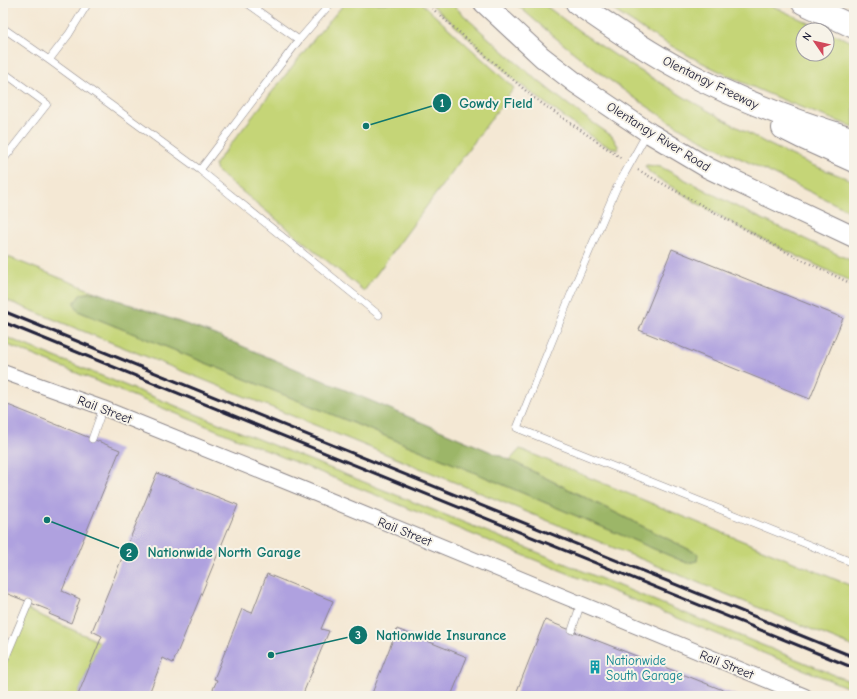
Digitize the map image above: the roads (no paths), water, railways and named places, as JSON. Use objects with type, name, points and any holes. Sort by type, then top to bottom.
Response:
[{"type":"highway","name":"Olentangy Freeway","points":[[577,3],[636,43],[683,71],[745,100],[822,130],[854,140]]},
{"type":"highway","points":[[803,3],[854,27]]},
{"type":"highway","points":[[828,15],[854,22]]},
{"type":"highway","points":[[683,71],[801,137],[854,161]]},
{"type":"main road","name":"Olentangy River Road","points":[[484,3],[542,57],[577,84],[648,132],[708,168],[854,237]]},
{"type":"street","name":"Rail Street","points":[[3,372],[104,408],[805,696]]},
{"type":"lane","points":[[49,60],[69,34],[88,3]]},
{"type":"lane","points":[[247,3],[299,40]]},
{"type":"lane","points":[[200,170],[299,40],[331,3]]},
{"type":"lane","points":[[4,30],[49,60],[200,170],[379,315]]},
{"type":"lane","points":[[3,72],[47,104],[3,160]]},
{"type":"lane","points":[[648,132],[616,189],[571,294],[517,428],[854,563]]},
{"type":"lane","points":[[92,439],[104,408]]},
{"type":"lane","points":[[3,664],[29,602]]},
{"type":"lane","points":[[572,630],[581,603]]},
{"type":"railway","points":[[3,311],[854,657]]},
{"type":"railway","points":[[3,322],[854,668]]},
{"type":"place","name":"Gowdy Field","points":[[366,126]]},
{"type":"place","name":"Nationwide North Garage","points":[[47,520]]},
{"type":"place","name":"Nationwide Insurance","points":[[271,655]]},
{"type":"place","name":"Nationwide South Garage","points":[[595,667]]}]
